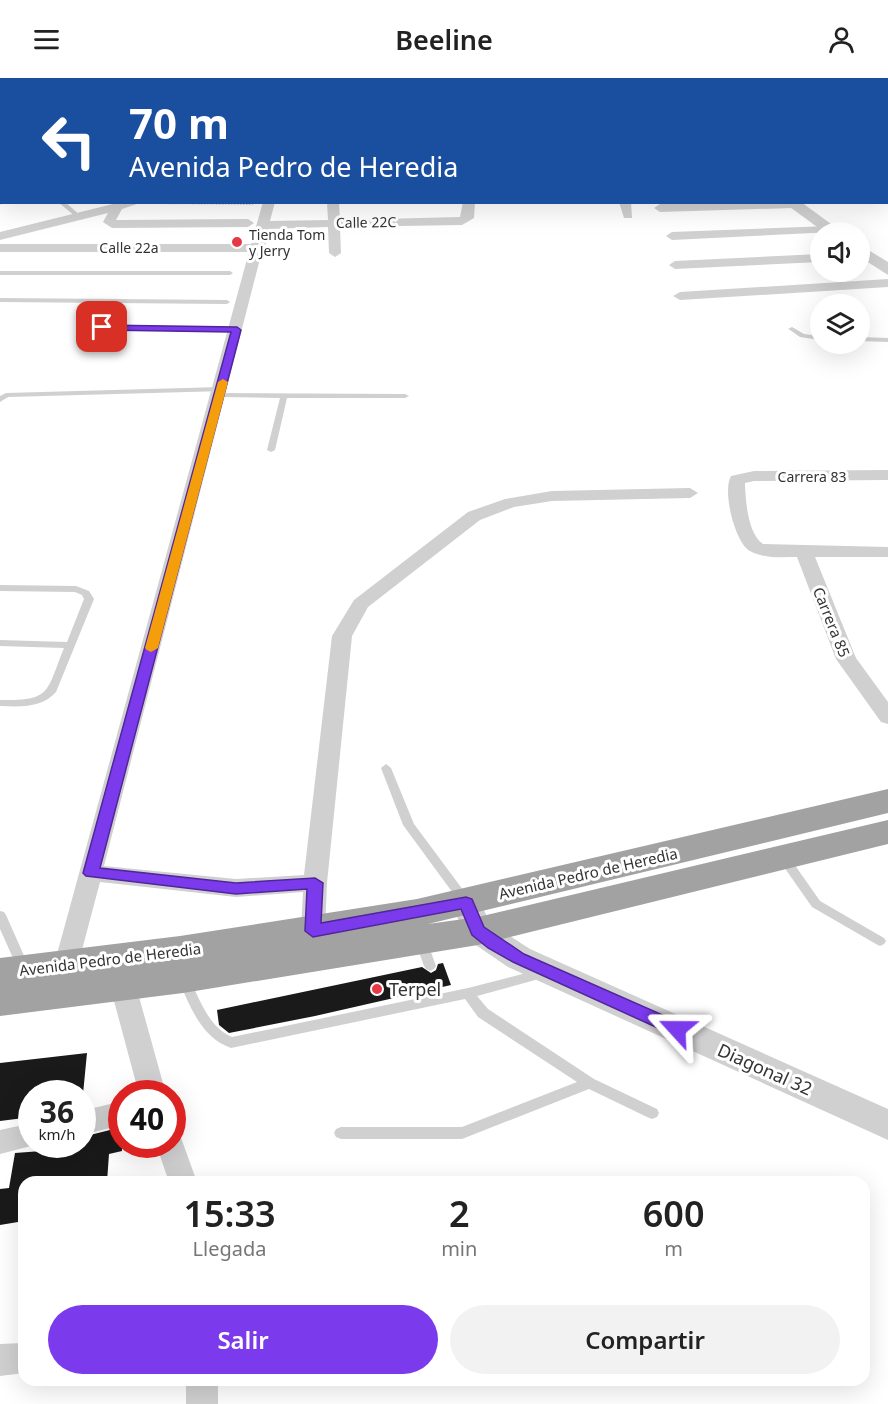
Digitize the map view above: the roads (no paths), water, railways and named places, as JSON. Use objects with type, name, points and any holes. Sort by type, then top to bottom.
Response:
[{"type":"highway","name":"Avenida Pedro de Heredia","points":[[0,1000],[425,953],[472,917],[888,801]]},
{"type":"highway","name":"Avenida Pedro de Heredia","points":[[12,972],[180,951],[313,931],[472,917],[783,857],[888,832]]},
{"type":"street","points":[[0,236],[131,204]]},
{"type":"street","points":[[66,965],[259,248],[257,224],[268,204]]},
{"type":"street","points":[[333,204],[335,253]]},
{"type":"street","name":"Calle 22C","points":[[117,207],[109,222],[112,224],[257,224],[466,220],[469,204]]},
{"type":"street","points":[[625,204],[628,215]]},
{"type":"street","points":[[660,208],[765,204]]},
{"type":"street","points":[[792,204],[819,222]]},
{"type":"street","points":[[672,236],[810,232]]},
{"type":"street","name":"Calle 22a","points":[[0,248],[259,248]]},
{"type":"street","points":[[675,265],[810,259]]},
{"type":"street","points":[[870,259],[888,270]]},
{"type":"street","points":[[744,262],[776,290]]},
{"type":"street","points":[[680,296],[888,283]]},
{"type":"street","name":"Carrera 83","points":[[804,552],[758,549],[749,542],[735,490],[737,480],[754,476],[888,475]]},
{"type":"street","points":[[313,931],[315,883],[342,636],[361,603],[474,516],[511,503],[552,496],[690,493]]},
{"type":"street","points":[[804,552],[888,552]]},
{"type":"street","name":"Carrera 85","points":[[804,552],[846,659],[888,717]]},
{"type":"street","points":[[91,873],[236,888],[315,883]]},
{"type":"street","name":"Diagonal 32","points":[[472,917],[494,944],[550,972],[888,1125]]},
{"type":"street","points":[[123,986],[149,1080]]},
{"type":"street","points":[[0,1142],[18,1138]]},
{"type":"street","points":[[175,1158],[181,1176]]},
{"type":"street","points":[[0,1360],[18,1358]]},
{"type":"street","points":[[202,1386],[202,1404]]},
{"type":"lane","points":[[63,204],[78,216]]},
{"type":"lane","points":[[0,273],[230,273]]},
{"type":"lane","points":[[0,300],[227,302]]},
{"type":"lane","points":[[102,327],[237,330]]},
{"type":"lane","points":[[792,329],[802,336],[810,337]]},
{"type":"lane","points":[[870,339],[888,340]]},
{"type":"lane","points":[[0,400],[6,395],[220,392],[405,396]]},
{"type":"lane","points":[[271,450],[284,395]]},
{"type":"lane","points":[[0,588],[76,589],[86,593],[89,599],[51,692],[44,699],[30,703],[0,703]]},
{"type":"lane","points":[[0,643],[69,645]]},
{"type":"lane","points":[[386,768],[409,825],[472,917]]},
{"type":"lane","points":[[783,857],[816,904],[880,941]]},
{"type":"lane","points":[[0,915],[12,972]]},
{"type":"lane","points":[[183,978],[210,1026],[223,1041],[231,1043],[440,993],[468,993],[550,972]]},
{"type":"lane","points":[[468,993],[483,1013],[589,1083],[652,1113]]},
{"type":"lane","points":[[341,1133],[462,1133],[589,1083]]},
{"type":"place","name":"Tienda Tom y Jerry","points":[[237,242]]},
{"type":"place","name":"Terpel","points":[[377,989]]}]
